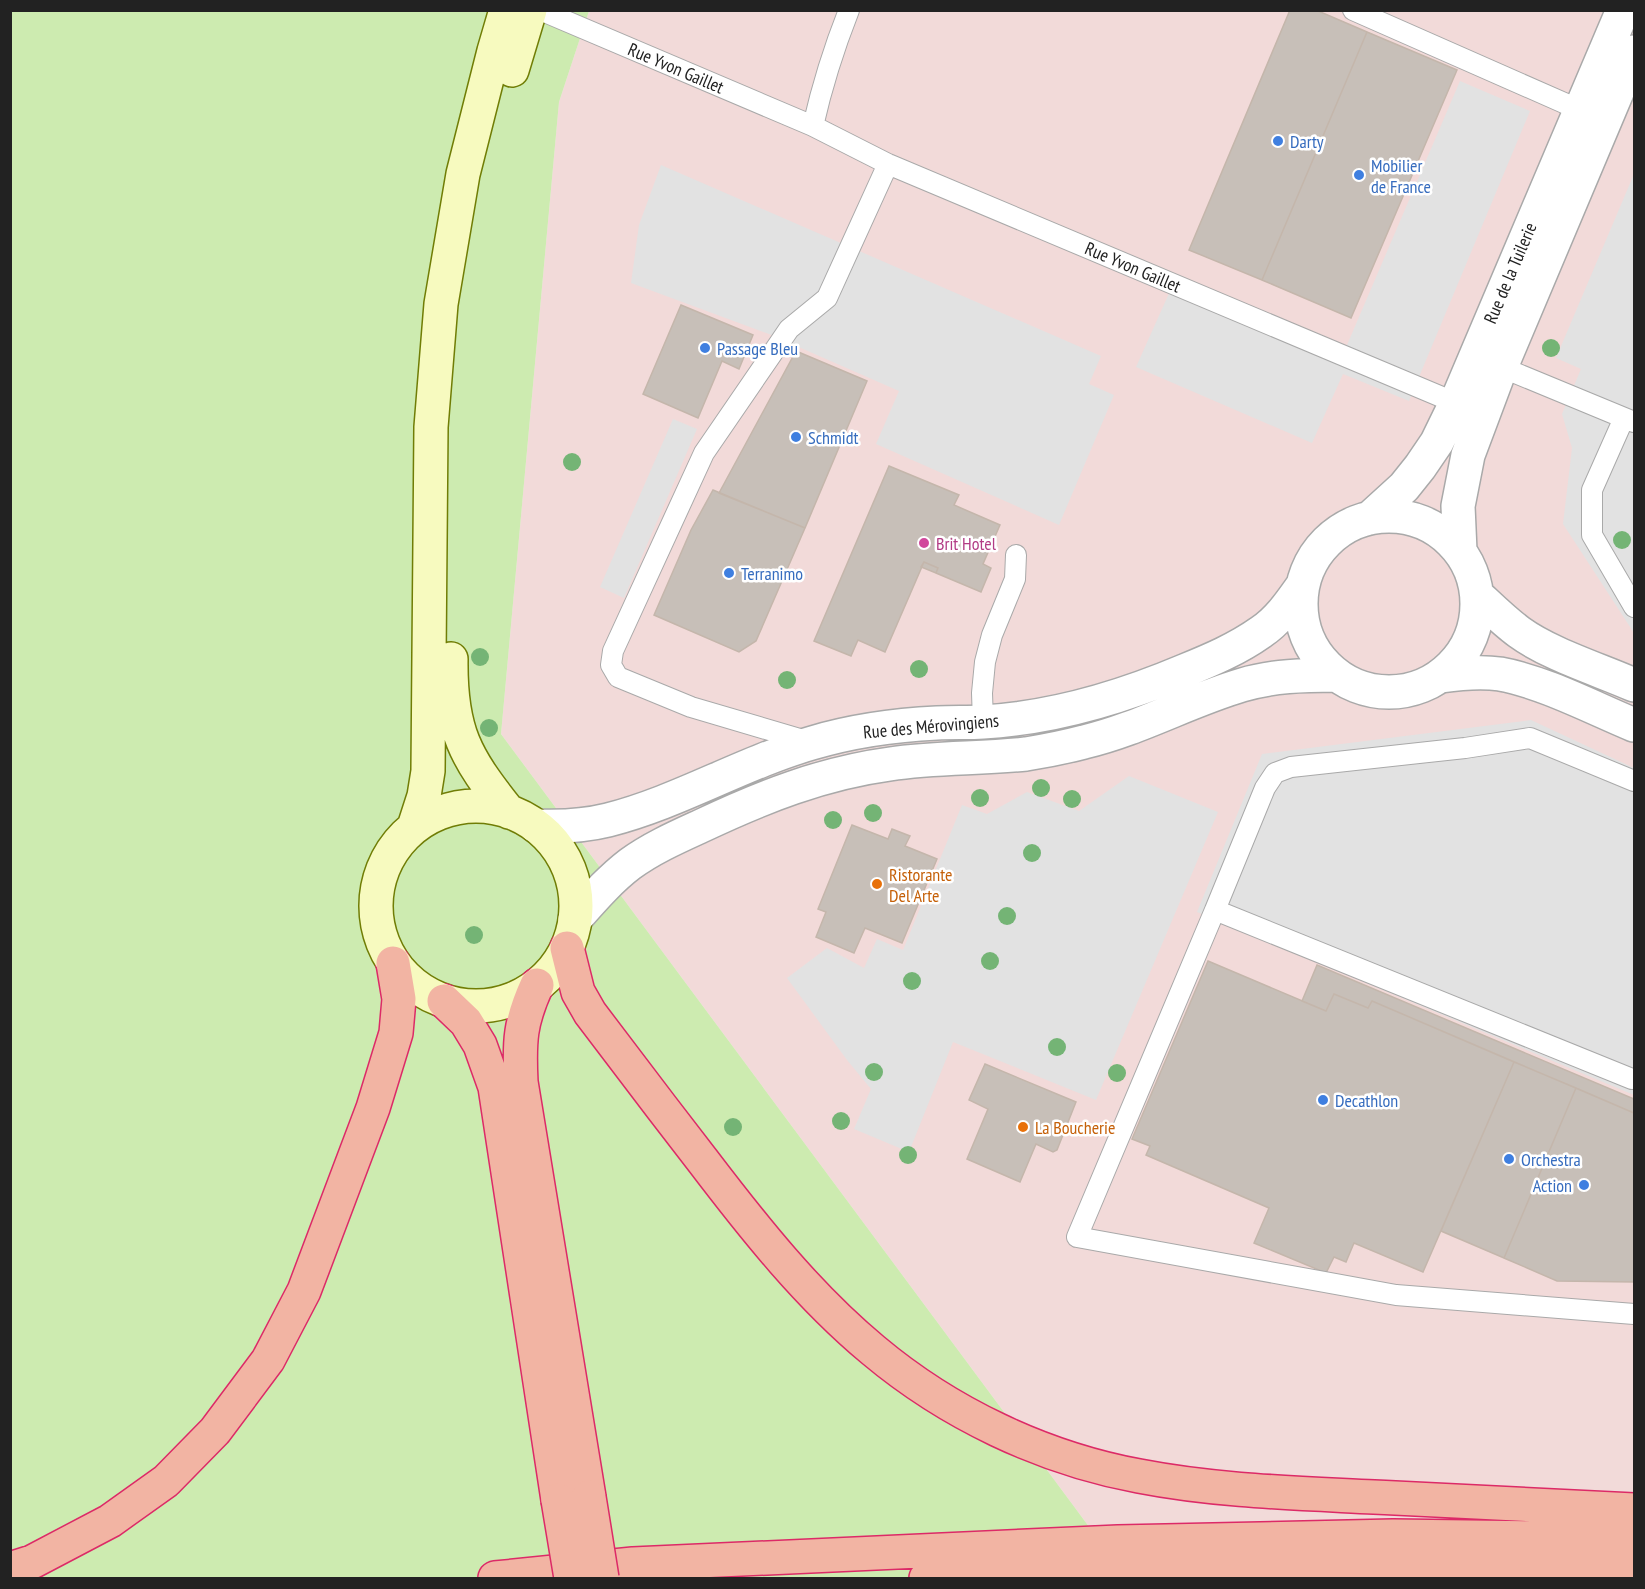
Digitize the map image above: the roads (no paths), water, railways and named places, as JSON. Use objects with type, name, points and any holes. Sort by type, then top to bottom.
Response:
[{"type":"highway","points":[[571,933],[578,992],[590,1013],[772,1248],[828,1309],[872,1350],[922,1388],[972,1416],[1023,1442],[1073,1460],[1150,1478],[1220,1487],[1309,1493],[1635,1510]]},
{"type":"highway","points":[[10,1569],[32,1562],[110,1521],[166,1481],[214,1431],[268,1360],[304,1292],[373,1108],[396,1033],[399,999],[393,963]]},
{"type":"highway","points":[[537,985],[526,1010],[519,1045],[520,1082],[574,1498],[571,1578]]},
{"type":"highway","points":[[444,1001],[466,1022],[480,1044],[495,1087],[574,1498],[602,1578]]},
{"type":"highway","points":[[495,1578],[633,1564],[1118,1542],[1393,1536],[1635,1539]]},
{"type":"highway","points":[[926,1578],[1538,1562],[1635,1563]]},
{"type":"main road","points":[[414,827],[424,796],[428,771],[431,427],[441,304],[463,174],[506,10]]},
{"type":"main road","points":[[522,819],[485,807],[460,808],[436,814],[414,827],[393,849],[380,876],[378,886],[375,906],[379,936],[393,963],[407,980],[424,993],[444,1001],[477,1007],[509,1001],[537,985],[554,968],[571,933],[575,892],[568,867],[554,844],[522,819],[482,778],[466,752],[456,723],[450,692],[454,426],[464,307],[484,179],[515,58],[531,10]]},
{"type":"street","name":"Rue de la Tuilerie","points":[[1370,518],[1404,487],[1437,442],[1456,403],[1623,10]]},
{"type":"street","name":"Rue de la Tuilerie","points":[[1460,551],[1458,506],[1468,455],[1501,367],[1635,52]]},
{"type":"street","points":[[1395,516],[1420,521],[1442,534],[1460,551],[1472,572],[1477,595],[1476,618],[1470,640],[1458,660],[1441,676],[1416,688],[1388,693],[1361,688],[1336,675],[1321,661],[1310,644],[1303,625],[1300,605],[1303,585],[1312,561],[1327,541],[1347,527],[1370,518],[1395,516]]},
{"type":"street","name":"Rue des Mérovingiens","points":[[522,819],[567,827],[608,820],[692,790],[754,762],[812,743],[870,729],[936,723],[983,722],[1075,710],[1170,677],[1228,653],[1263,631],[1285,610],[1303,585]]},
{"type":"street","points":[[1477,595],[1521,634],[1635,685]]},
{"type":"street","points":[[1441,676],[1470,672],[1500,674],[1531,682],[1635,725]]},
{"type":"street","name":"Rue des Mérovingiens","points":[[571,933],[605,886],[655,847],[745,805],[805,782],[892,764],[1026,754],[1063,747],[1101,738],[1152,721],[1242,685],[1299,675],[1336,675]]},
{"type":"lane","name":"Rue Yvon Gaillet","points":[[540,10],[813,126],[888,164],[1456,403]]},
{"type":"lane","points":[[813,126],[834,49],[849,10]]},
{"type":"lane","points":[[1353,10],[1580,110]]},
{"type":"lane","points":[[812,743],[691,707],[618,677],[611,665],[613,651],[704,453],[789,329],[826,298],[888,164]]},
{"type":"lane","points":[[1501,367],[1629,420],[1592,490],[1592,535],[1635,607]]},
{"type":"lane","points":[[983,722],[982,693],[985,662],[992,635],[1015,579],[1016,555]]},
{"type":"lane","points":[[1635,781],[1530,738],[1465,748],[1291,767],[1275,773],[1265,788],[1077,1238],[1395,1295],[1635,1314]]},
{"type":"lane","points":[[1215,910],[1632,1078]]},
{"type":"place","name":"Darty","points":[[1278,141]]},
{"type":"place","name":"Mobilier de France","points":[[1359,175]]},
{"type":"place","name":"Passage Bleu","points":[[705,348]]},
{"type":"place","name":"Schmidt","points":[[796,437]]},
{"type":"place","name":"Brit Hotel","points":[[924,543]]},
{"type":"place","name":"Terranimo","points":[[729,573]]},
{"type":"place","name":"Ristorante Del Arte","points":[[877,884]]},
{"type":"place","name":"Decathlon","points":[[1323,1100]]},
{"type":"place","name":"La Boucherie","points":[[1023,1127]]},
{"type":"place","name":"Orchestra","points":[[1509,1159]]},
{"type":"place","name":"Action","points":[[1584,1185]]}]
